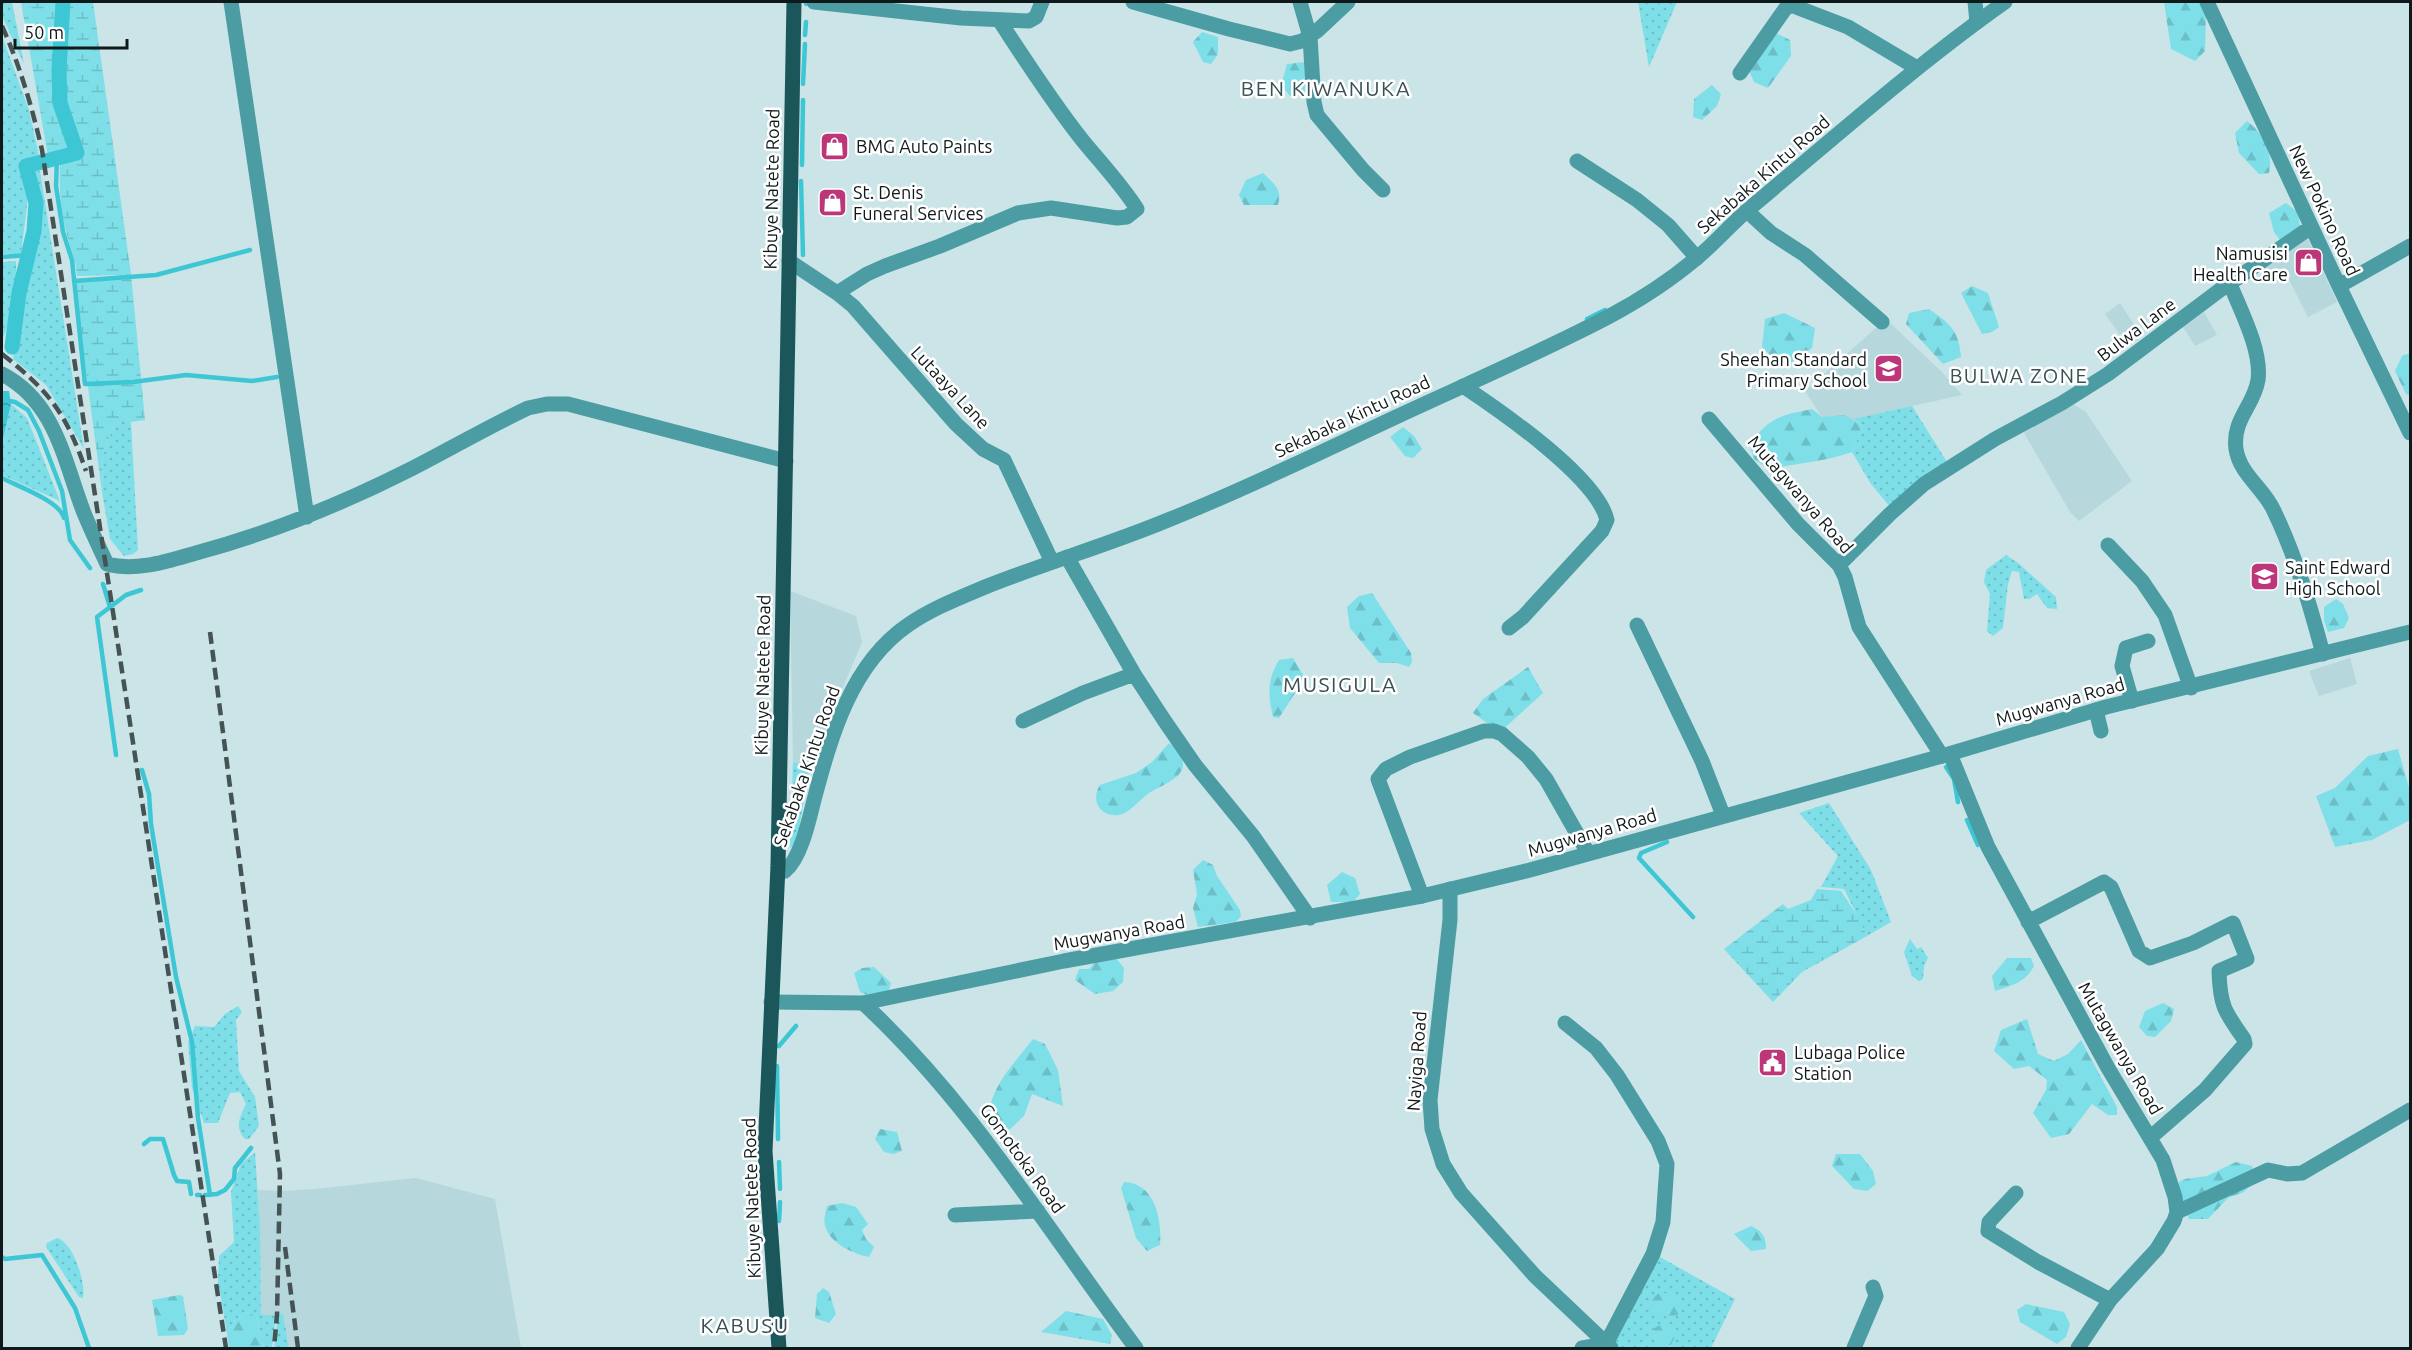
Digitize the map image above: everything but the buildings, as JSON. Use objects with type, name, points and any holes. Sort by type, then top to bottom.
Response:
[{"type":"main road","name":"Kibuye Natete Road","points":[[779,1348],[765,1151],[778,866],[794,2]]},
{"type":"street","points":[[231,2],[307,517]]},
{"type":"street","points":[[814,2],[999,20],[1032,20],[1042,2]]},
{"type":"street","points":[[1133,2],[1284,43],[1296,43],[1310,37],[1348,2]]},
{"type":"street","points":[[1300,2],[1310,37],[1314,102],[1317,115],[1363,170],[1383,190]]},
{"type":"street","points":[[1976,2],[1977,22]]},
{"type":"street","name":"Sekabaka Kintu Road","points":[[778,866],[785,870],[792,865],[807,830],[822,770],[841,718],[864,667],[884,644],[908,624],[987,586],[1165,522],[1232,493],[1622,309],[1643,297],[1697,258],[1747,211],[1917,68],[2005,2]]},
{"type":"street","name":"New Pokino Road","points":[[2207,2],[2410,433]]},
{"type":"street","points":[[1740,73],[1785,9],[1791,5],[1848,27],[1917,68]]},
{"type":"street","points":[[837,293],[867,274],[885,266],[1018,213],[1051,208],[1117,218],[1127,217],[1137,209],[1036,77],[999,20]]},
{"type":"street","points":[[1577,161],[1637,200],[1668,225],[1697,258]]},
{"type":"street","points":[[1747,211],[1771,233],[1805,255],[1882,322]]},
{"type":"street","name":"Bulwa Lane","points":[[1839,565],[1924,484],[1995,439],[2062,403],[2108,374],[2311,227]]},
{"type":"street","points":[[2339,286],[2410,246]]},
{"type":"street","name":"Lutaaya Lane","points":[[789,261],[853,306],[956,424],[983,449],[1004,460],[1052,562]]},
{"type":"street","points":[[2230,284],[2259,363],[2258,382],[2237,426],[2236,448],[2241,466],[2273,507],[2288,542],[2303,581],[2324,654]]},
{"type":"street","points":[[2,374],[26,389],[51,425],[64,450],[83,512],[107,564],[131,567],[177,558],[255,536],[307,517],[410,470],[515,414],[528,408],[547,404],[568,404],[786,461]]},
{"type":"street","points":[[1463,386],[1520,426],[1564,464],[1600,502],[1607,520],[1602,531],[1523,617],[1509,628]]},
{"type":"street","name":"Mutagwanya Road","points":[[1709,419],[1798,524],[1839,565],[1859,627],[1946,755],[1984,837],[2028,922],[2108,1068],[2151,1137],[2163,1160],[2175,1197],[2177,1212]]},
{"type":"street","points":[[2108,545],[2142,581],[2165,615],[2191,687]]},
{"type":"street","points":[[1067,557],[1134,674],[1195,765],[1259,844],[1310,918]]},
{"type":"street","points":[[1637,626],[1702,761],[1723,815]]},
{"type":"street","name":"Mugwanya Road","points":[[771,1002],[863,1003],[1064,961],[1310,918],[1450,890],[1946,755],[2096,710],[2410,632]]},
{"type":"street","points":[[2132,701],[2122,666],[2126,648],[2148,641]]},
{"type":"street","points":[[1023,721],[1083,693],[1134,674]]},
{"type":"street","points":[[2096,710],[2101,731]]},
{"type":"street","points":[[1422,896],[1378,779],[1386,769],[1410,757],[1484,731],[1502,734],[1528,757],[1546,779],[1588,853]]},
{"type":"street","points":[[2028,922],[2104,882],[2111,886],[2139,951],[2150,958],[2193,943],[2233,923],[2247,959],[2219,971],[2219,990],[2224,1011],[2244,1039],[2245,1044],[2205,1090],[2151,1137]]},
{"type":"street","name":"Nayiga Road","points":[[1450,890],[1450,920],[1430,1100],[1432,1129],[1443,1164],[1461,1193],[1535,1276],[1608,1346]]},
{"type":"street","name":"Gomotoka Road","points":[[863,1003],[889,1027],[987,1139],[1085,1281],[1136,1348]]},
{"type":"street","points":[[1565,1023],[1596,1048],[1607,1062],[1638,1105],[1668,1164],[1663,1222],[1649,1265],[1608,1346],[1582,1348]]},
{"type":"street","points":[[2078,1348],[2110,1300],[2157,1249],[2177,1212],[2268,1170],[2287,1174],[2302,1173],[2410,1110]]},
{"type":"street","points":[[2016,1193],[1989,1222],[1988,1231],[2038,1262],[2110,1300]]},
{"type":"street","points":[[955,1215],[1038,1211]]},
{"type":"street","points":[[1854,1348],[1876,1296],[1873,1287]]},
{"type":"shaded area","points":[[2307,237],[2337,302],[2308,317],[2287,276],[2276,282],[2271,280],[2264,267]]},
{"type":"shaded area","points":[[2120,303],[2142,337],[2128,346],[2105,314]]},
{"type":"shaded area","points":[[2204,312],[2217,335],[2195,346],[2183,327]]},
{"type":"shaded area","points":[[1886,319],[1942,372],[1962,395],[1827,425],[1805,391]]},
{"type":"shaded area","points":[[2073,404],[2086,412],[2132,481],[2079,521],[2070,512],[2024,433]]},
{"type":"shaded area","points":[[790,591],[856,616],[862,642],[810,766],[793,762]]},
{"type":"shaded area","points":[[2350,658],[2357,684],[2319,696],[2309,671]]},
{"type":"shaded area","points":[[416,1178],[495,1199],[521,1348],[289,1348],[283,1313],[261,1315],[258,1190],[315,1189]]},
{"type":"green space","points":[[2,2],[12,2],[24,64],[2,16]]},
{"type":"green space","points":[[21,2],[60,2],[56,99],[72,149],[48,156]]},
{"type":"green space","points":[[67,2],[93,2],[131,274],[145,420],[131,422],[119,411],[103,454],[102,492],[74,281],[121,275],[77,276],[63,217],[60,161],[81,154],[64,101],[63,71]]},
{"type":"green space","points":[[1638,2],[1677,2],[1649,67]]},
{"type":"green space","points":[[2164,2],[2201,2],[2206,13],[2205,51],[2195,61],[2171,49]]},
{"type":"green space","points":[[1202,32],[1218,37],[1218,54],[1211,64],[1203,62],[1193,42]]},
{"type":"green space","points":[[1774,32],[1790,40],[1791,56],[1768,88],[1754,82],[1748,69]]},
{"type":"green space","points":[[2,36],[29,110],[39,156],[22,161],[28,197],[21,254],[2,254]]},
{"type":"green space","points":[[1305,62],[1305,95],[1290,96],[1281,85],[1287,64]]},
{"type":"green space","points":[[1712,85],[1721,94],[1717,106],[1702,120],[1693,117],[1694,99]]},
{"type":"green space","points":[[2247,121],[2258,131],[2266,144],[2270,158],[2269,173],[2259,174],[2239,153],[2235,133]]},
{"type":"green space","points":[[32,171],[40,171],[84,449],[46,385],[13,359],[40,211],[37,186]]},
{"type":"green space","points":[[1263,173],[1278,190],[1278,205],[1244,205],[1239,195],[1246,180]]},
{"type":"green space","points":[[2286,203],[2298,212],[2300,227],[2280,240],[2274,232],[2269,213]]},
{"type":"green space","points":[[16,261],[14,302],[2,340],[2,262]]},
{"type":"green space","points":[[1972,286],[1988,293],[1999,327],[1992,332],[1982,334],[1961,293]]},
{"type":"green space","points":[[1929,309],[1943,319],[1956,334],[1961,357],[1943,364],[1906,324],[1909,313]]},
{"type":"green space","points":[[1784,313],[1815,328],[1812,348],[1795,361],[1781,366],[1762,347],[1765,319]]},
{"type":"green space","points":[[2410,353],[2410,395],[2406,394],[2395,371],[2402,356]]},
{"type":"green space","points":[[11,404],[27,418],[60,501],[2,475],[2,443]]},
{"type":"green space","points":[[1912,406],[1947,462],[1891,508],[1871,484],[1852,452],[1863,426],[1853,419]]},
{"type":"green space","points":[[1812,409],[1822,417],[1845,415],[1863,426],[1852,452],[1769,469],[1754,459],[1749,444],[1763,428],[1783,416]]},
{"type":"green space","points":[[119,411],[131,422],[138,550],[124,556],[110,539],[102,492],[103,454]]},
{"type":"green space","points":[[1403,427],[1414,436],[1422,449],[1413,458],[1405,456],[1390,437]]},
{"type":"green space","points":[[2006,555],[2056,597],[2057,609],[2047,608],[2037,594],[2024,599],[2019,572],[2012,571],[2008,584],[2003,628],[1993,636],[1987,631],[1990,594],[1984,582],[1986,570]]},
{"type":"green space","points":[[1372,593],[1411,653],[1412,662],[1409,667],[1397,663],[1379,663],[1350,628],[1347,607],[1359,596]]},
{"type":"green space","points":[[2336,599],[2343,604],[2349,618],[2344,628],[2328,632],[2324,621],[2324,607]]},
{"type":"green space","points":[[1293,658],[1303,675],[1300,685],[1279,718],[1273,717],[1270,694],[1272,674],[1279,660]]},
{"type":"green space","points":[[1528,667],[1543,693],[1500,732],[1473,713],[1483,699]]},
{"type":"green space","points":[[1169,743],[1181,756],[1183,763],[1179,775],[1149,793],[1123,814],[1112,815],[1102,811],[1096,796],[1100,785],[1136,773],[1152,762]]},
{"type":"green space","points":[[2398,749],[2410,791],[2410,820],[2372,840],[2335,847],[2316,796],[2335,788],[2368,756]]},
{"type":"green space","points":[[793,762],[810,766],[797,840],[790,849]]},
{"type":"green space","points":[[1829,803],[1871,870],[1891,922],[1867,936],[1844,889],[1821,887],[1838,856],[1799,813]]},
{"type":"green space","points":[[1203,860],[1213,865],[1217,876],[1240,910],[1241,916],[1236,922],[1198,927],[1193,908],[1197,894],[1193,870]]},
{"type":"green space","points":[[1342,872],[1355,878],[1360,894],[1353,902],[1331,902],[1327,885]]},
{"type":"green space","points":[[1817,889],[1841,891],[1867,936],[1802,972],[1773,1002],[1724,949],[1783,904],[1788,909],[1811,900]]},
{"type":"green space","points":[[1910,939],[1917,949],[1921,947],[1928,958],[1924,966],[1923,979],[1919,981],[1912,976],[1904,952]]},
{"type":"green space","points":[[1112,953],[1124,968],[1123,982],[1113,991],[1095,994],[1075,980],[1079,969],[1089,969],[1101,954]]},
{"type":"green space","points":[[2007,958],[2031,958],[2034,966],[2022,980],[1995,991],[1992,976]]},
{"type":"green space","points":[[874,967],[891,983],[888,994],[873,998],[860,992],[854,973],[862,968]]},
{"type":"green space","points":[[2163,1003],[2174,1009],[2171,1021],[2155,1037],[2147,1036],[2139,1027],[2145,1011]]},
{"type":"green space","points":[[238,1006],[242,1012],[236,1020],[239,1071],[255,1097],[259,1126],[249,1139],[245,1139],[239,1126],[246,1104],[240,1092],[230,1093],[218,1123],[204,1123],[192,1088],[188,1043],[195,1026],[214,1027],[225,1014]]},
{"type":"green space","points":[[2027,1019],[2038,1054],[2054,1061],[2068,1054],[2081,1040],[2117,1107],[2117,1115],[2108,1115],[2092,1104],[2069,1134],[2051,1138],[2033,1113],[2046,1090],[2047,1080],[2029,1066],[2014,1069],[1994,1051],[2001,1030]]},
{"type":"green space","points":[[1033,1039],[1045,1044],[1058,1070],[1063,1106],[1032,1094],[1024,1116],[1007,1132],[991,1128],[989,1115],[995,1091]]},
{"type":"green space","points":[[880,1129],[897,1132],[902,1151],[893,1154],[884,1152],[875,1139]]},
{"type":"green space","points":[[255,1152],[260,1229],[261,1315],[276,1315],[272,1348],[264,1348],[256,1316],[246,1312],[235,1321],[227,1333],[218,1281],[219,1256],[234,1242],[231,1192],[241,1164]]},
{"type":"green space","points":[[1836,1154],[1860,1154],[1873,1171],[1876,1184],[1867,1191],[1854,1189],[1832,1166]]},
{"type":"green space","points":[[2236,1162],[2252,1166],[2255,1181],[2244,1192],[2228,1198],[2208,1219],[2189,1219],[2179,1196],[2179,1182],[2207,1176]]},
{"type":"green space","points":[[1124,1182],[1135,1184],[1143,1189],[1150,1196],[1158,1214],[1160,1245],[1147,1251],[1136,1238],[1121,1188]]},
{"type":"green space","points":[[842,1203],[856,1207],[868,1224],[862,1230],[866,1239],[874,1247],[869,1257],[843,1247],[827,1231],[824,1220],[827,1206]]},
{"type":"green space","points":[[1751,1226],[1763,1235],[1766,1249],[1751,1251],[1734,1234]]},
{"type":"green space","points":[[57,1238],[68,1247],[77,1264],[83,1298],[79,1297],[46,1247],[47,1243]]},
{"type":"green space","points":[[1660,1257],[1735,1299],[1711,1348],[1669,1348],[1672,1346],[1653,1329],[1657,1348],[1617,1348],[1613,1342]]},
{"type":"green space","points":[[823,1288],[829,1292],[836,1314],[829,1323],[815,1318],[817,1294]]},
{"type":"green space","points":[[1661,1291],[1681,1302],[1678,1315],[1668,1317],[1657,1314],[1649,1302]]},
{"type":"green space","points":[[183,1296],[188,1329],[184,1335],[158,1336],[152,1300]]},
{"type":"green space","points":[[2026,1304],[2064,1312],[2070,1324],[2066,1337],[2057,1344],[2020,1322],[2017,1310]]},
{"type":"green space","points":[[1066,1311],[1103,1319],[1112,1335],[1110,1344],[1041,1332]]},
{"type":"green space","points":[[246,1312],[256,1316],[264,1348],[229,1348],[227,1333],[235,1321]]},
{"type":"green space","points":[[283,1313],[289,1348],[274,1348],[278,1315]]},
{"type":"green space","points":[[1667,1321],[1678,1331],[1669,1348],[1657,1348],[1653,1329]]},
{"type":"water","points":[[2,391],[9,391],[11,404],[2,443]]},
{"type":"waterway","points":[[12,347],[19,293],[34,231],[36,203],[26,166],[77,153],[60,103],[59,70],[63,2]]},
{"type":"waterway","points":[[805,35],[806,22]]},
{"type":"waterway","points":[[803,84],[805,44]]},
{"type":"waterway","points":[[802,165],[803,100]]},
{"type":"waterway","points":[[57,158],[56,186],[63,232],[72,260],[85,384],[133,382],[186,375],[252,381],[277,377]]},
{"type":"waterway","points":[[801,181],[803,255]]},
{"type":"waterway","points":[[74,281],[156,275],[250,250]]},
{"type":"waterway","points":[[2,257],[28,255]]},
{"type":"waterway","points":[[1587,319],[1605,310]]},
{"type":"waterway","points":[[5,400],[15,402],[28,410],[39,431],[62,491],[70,540],[90,568]]},
{"type":"waterway","points":[[2,478],[47,500],[61,512],[64,518]]},
{"type":"waterway","points":[[103,584],[110,607]]},
{"type":"waterway","points":[[116,755],[97,617],[126,595],[141,590]]},
{"type":"waterway","points":[[1946,767],[1954,779],[1958,802]]},
{"type":"waterway","points":[[142,770],[149,794],[151,824],[176,977],[192,1042],[198,1118],[210,1195]]},
{"type":"waterway","points":[[1967,820],[1978,845]]},
{"type":"waterway","points":[[1667,842],[1641,853],[1639,858],[1693,917]]},
{"type":"waterway","points":[[779,1046],[796,1026]]},
{"type":"waterway","points":[[777,1066],[778,1139]]},
{"type":"waterway","points":[[144,1144],[150,1139],[163,1139],[177,1181],[189,1182],[191,1194]]},
{"type":"waterway","points":[[205,1195],[217,1194],[225,1190],[234,1179],[235,1168],[251,1148]]},
{"type":"waterway","points":[[779,1162],[780,1189]]},
{"type":"waterway","points":[[779,1221],[780,1202]]},
{"type":"waterway","points":[[2,1257],[5,1259],[42,1255],[75,1308],[89,1348]]},
{"type":"railway","points":[[2,26],[25,87],[42,150],[226,1348]]},
{"type":"railway","points":[[2,354],[33,380],[54,405],[71,434],[86,471]]},
{"type":"railway","points":[[210,632],[280,1174],[277,1315],[274,1348]]},
{"type":"railway","points":[[285,1247],[298,1348]]},
{"type":"place","name":"BMG Auto Paints","points":[[835,146]]},
{"type":"place","name":"St. Denis Funeral Services","points":[[832,202]]},
{"type":"place","name":"Namusisi Health Care","points":[[2309,263]]},
{"type":"place","name":"Sheehan Standard Primary School","points":[[1888,369]]},
{"type":"place","name":"Saint Edward High School","points":[[2264,577]]},
{"type":"place","name":"Lubaga Police Station","points":[[1773,1062]]},
{"type":"district","name":"BEN KIWANUKA","points":[[1326,88]]},
{"type":"district","name":"BULWA ZONE","points":[[2019,375]]},
{"type":"district","name":"MUSIGULA","points":[[1340,684]]},
{"type":"district","name":"KABUSU","points":[[745,1325]]}]
